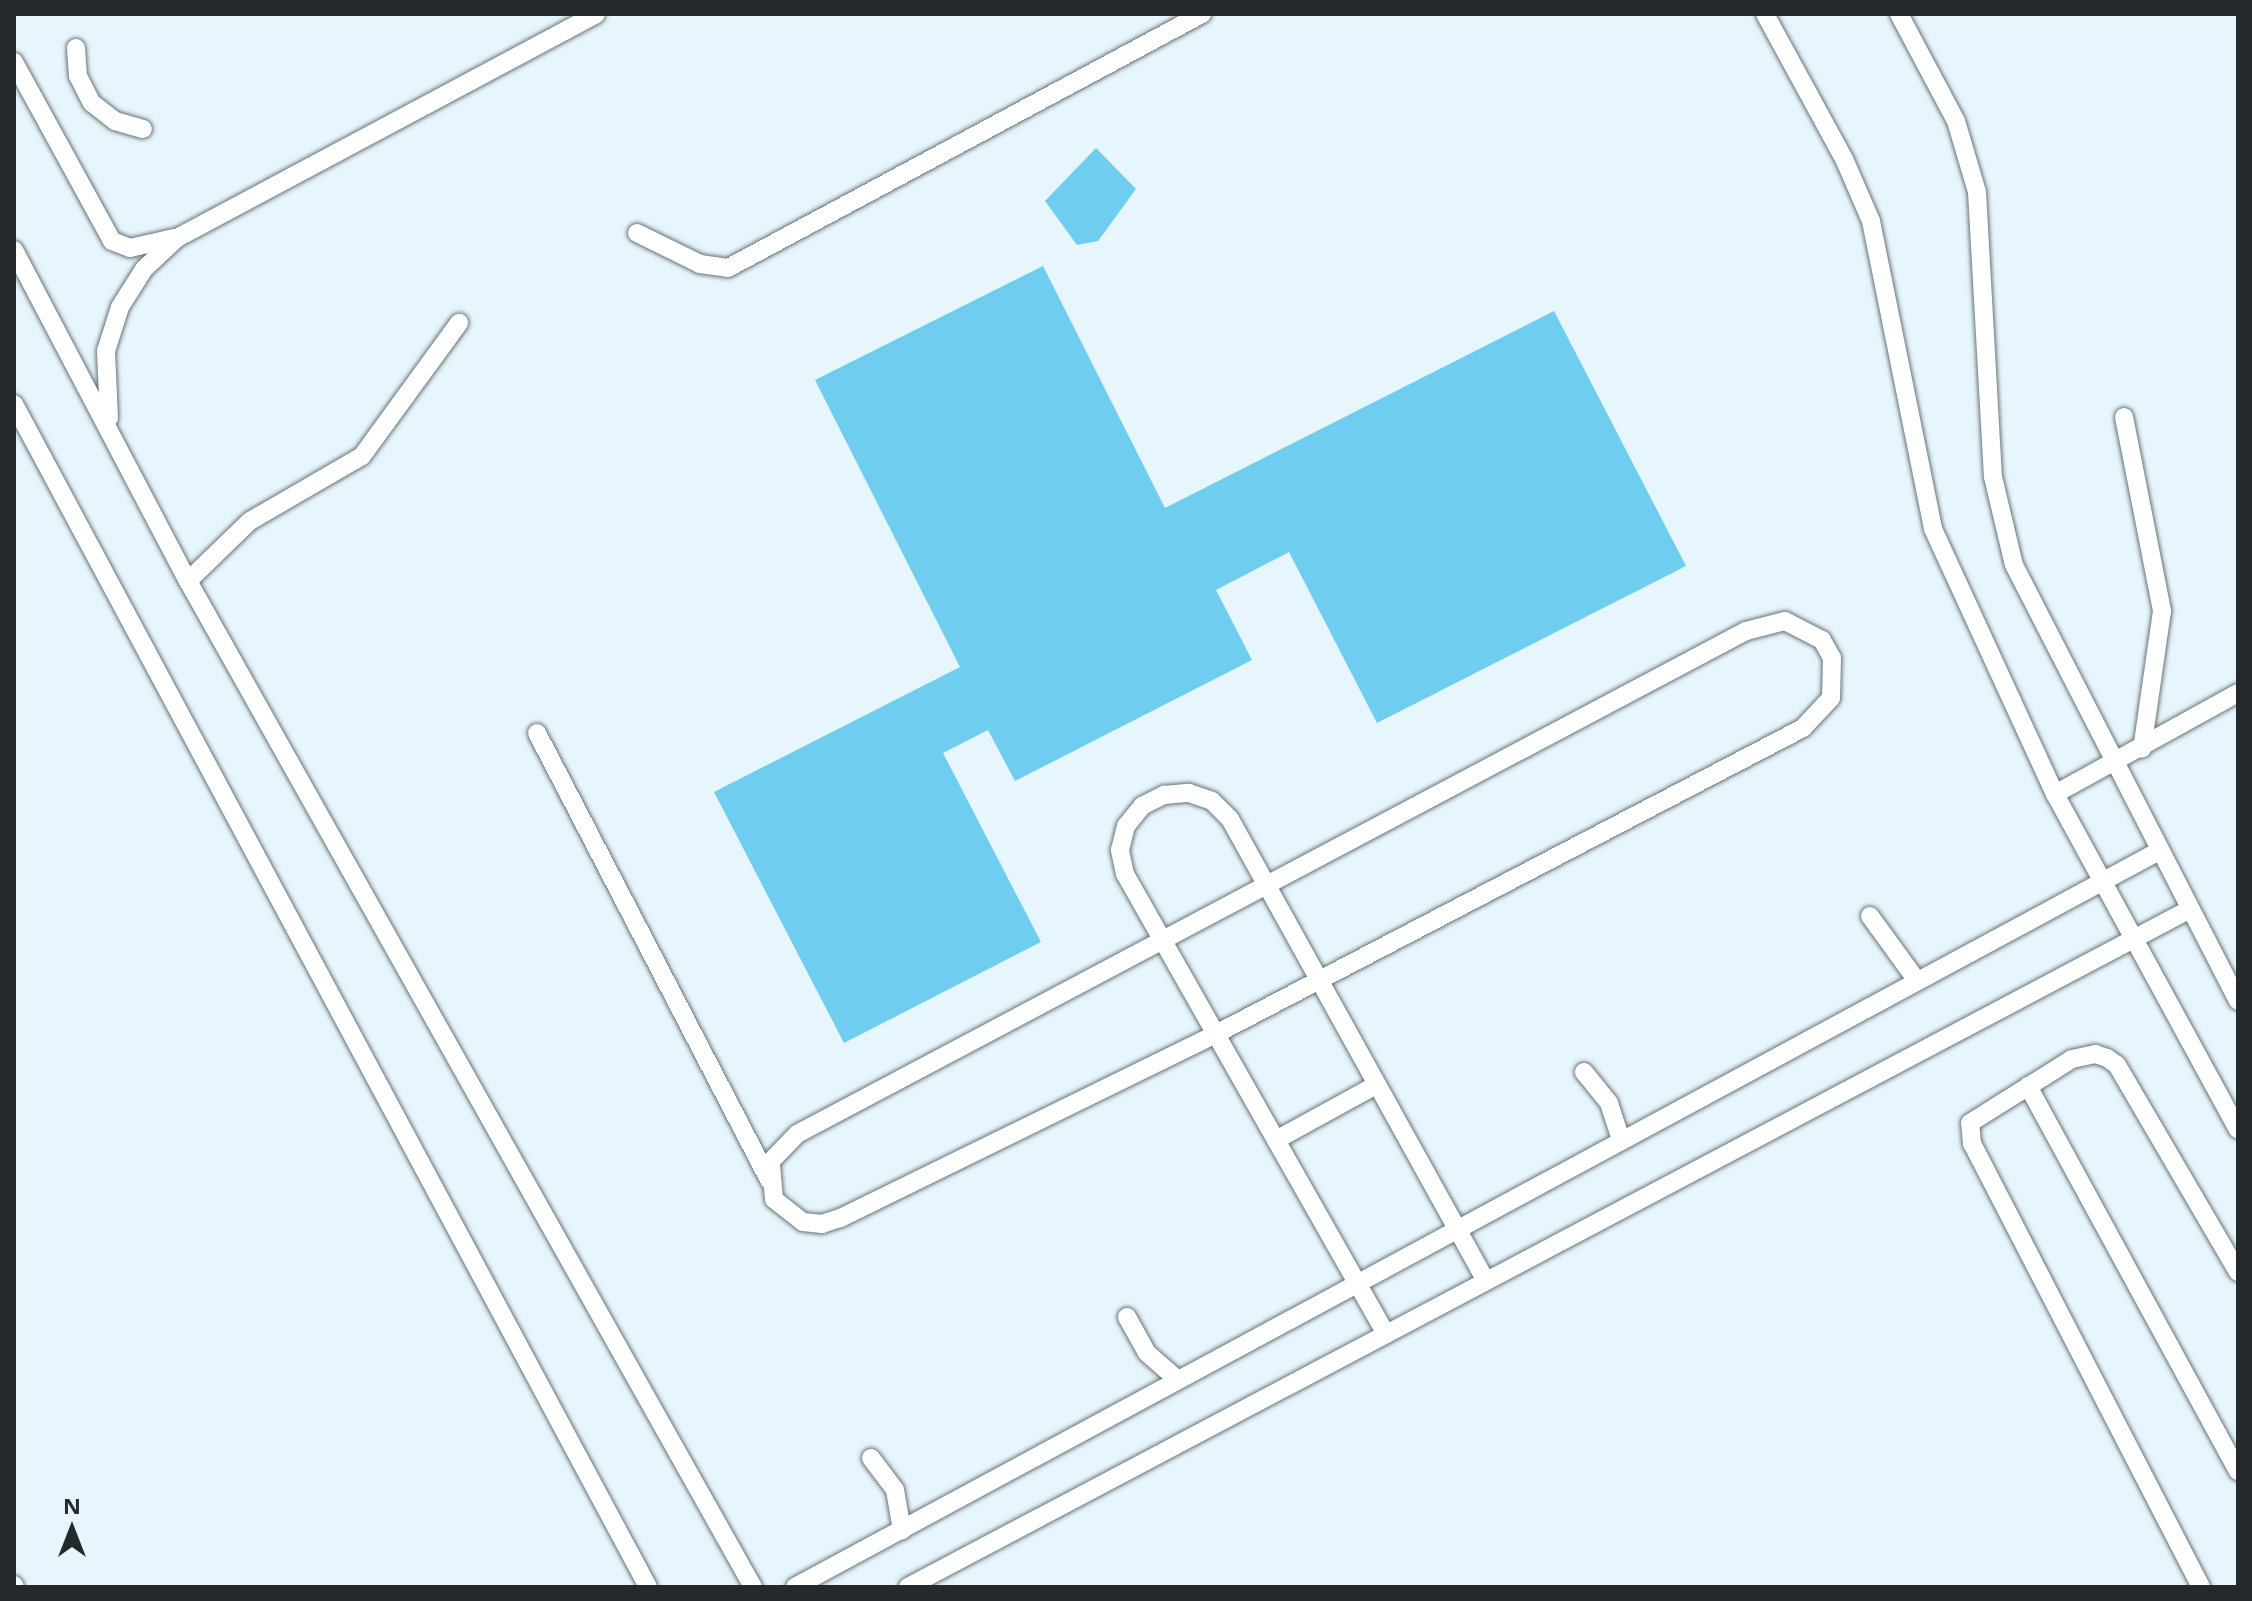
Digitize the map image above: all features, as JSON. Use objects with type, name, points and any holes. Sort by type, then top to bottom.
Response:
[{"type":"lane","points":[[114,440],[104,396],[106,351],[128,294],[144,269],[177,238],[596,14]]},
{"type":"lane","points":[[637,233],[700,264],[728,268],[1202,14]]},
{"type":"lane","points":[[1765,14],[1845,161],[1871,221],[1933,529],[2055,794],[2238,1129]]},
{"type":"lane","points":[[1899,14],[1956,121],[1977,192],[1993,477],[2014,565],[2114,765],[2238,1001]]},
{"type":"lane","points":[[76,48],[78,76],[92,103],[115,121],[143,129]]},
{"type":"lane","points":[[14,62],[112,241],[130,248],[177,238]]},
{"type":"lane","points":[[14,250],[188,581],[753,1587]]},
{"type":"lane","points":[[188,581],[250,521],[362,456],[459,323]]},
{"type":"lane","points":[[14,404],[648,1587]]},
{"type":"lane","points":[[2124,417],[2162,611],[2142,749]]},
{"type":"lane","points":[[537,733],[769,1180],[774,1199],[786,1213],[822,1224],[1216,1034],[1803,728],[1831,698],[1832,658],[1822,640],[1806,627],[1785,621],[1765,623],[1164,943],[797,1134],[771,1161],[769,1180]]},
{"type":"lane","points":[[2055,794],[2114,765],[2238,693]]},
{"type":"lane","points":[[1386,1334],[1125,874],[1120,850],[1126,826],[1142,806],[1164,795],[1189,793],[1212,801],[1230,819],[1486,1281]]},
{"type":"lane","points":[[795,1587],[2159,851]]},
{"type":"lane","points":[[908,1587],[2190,909]]},
{"type":"lane","points":[[1870,916],[1917,981]]},
{"type":"lane","points":[[2201,1587],[1972,1144],[1970,1123],[1976,1115],[2083,1055],[2107,1058],[2117,1065],[2238,1272]]},
{"type":"lane","points":[[1584,1072],[1609,1103],[1621,1141]]},
{"type":"lane","points":[[1276,1140],[1376,1085]]},
{"type":"lane","points":[[2028,1086],[2238,1471]]},
{"type":"lane","points":[[1127,1317],[1147,1353],[1178,1380]]},
{"type":"lane","points":[[871,1458],[895,1490],[902,1530]]},
{"type":"building","points":[[1096,148],[1136,189],[1098,241],[1077,245],[1045,201]]},
{"type":"building","points":[[1043,266],[1165,508],[1554,311],[1686,566],[1377,723],[1289,552],[1216,590],[1252,660],[1015,781],[988,730],[943,753],[1041,942],[844,1043],[714,792],[960,667],[815,380]]}]
